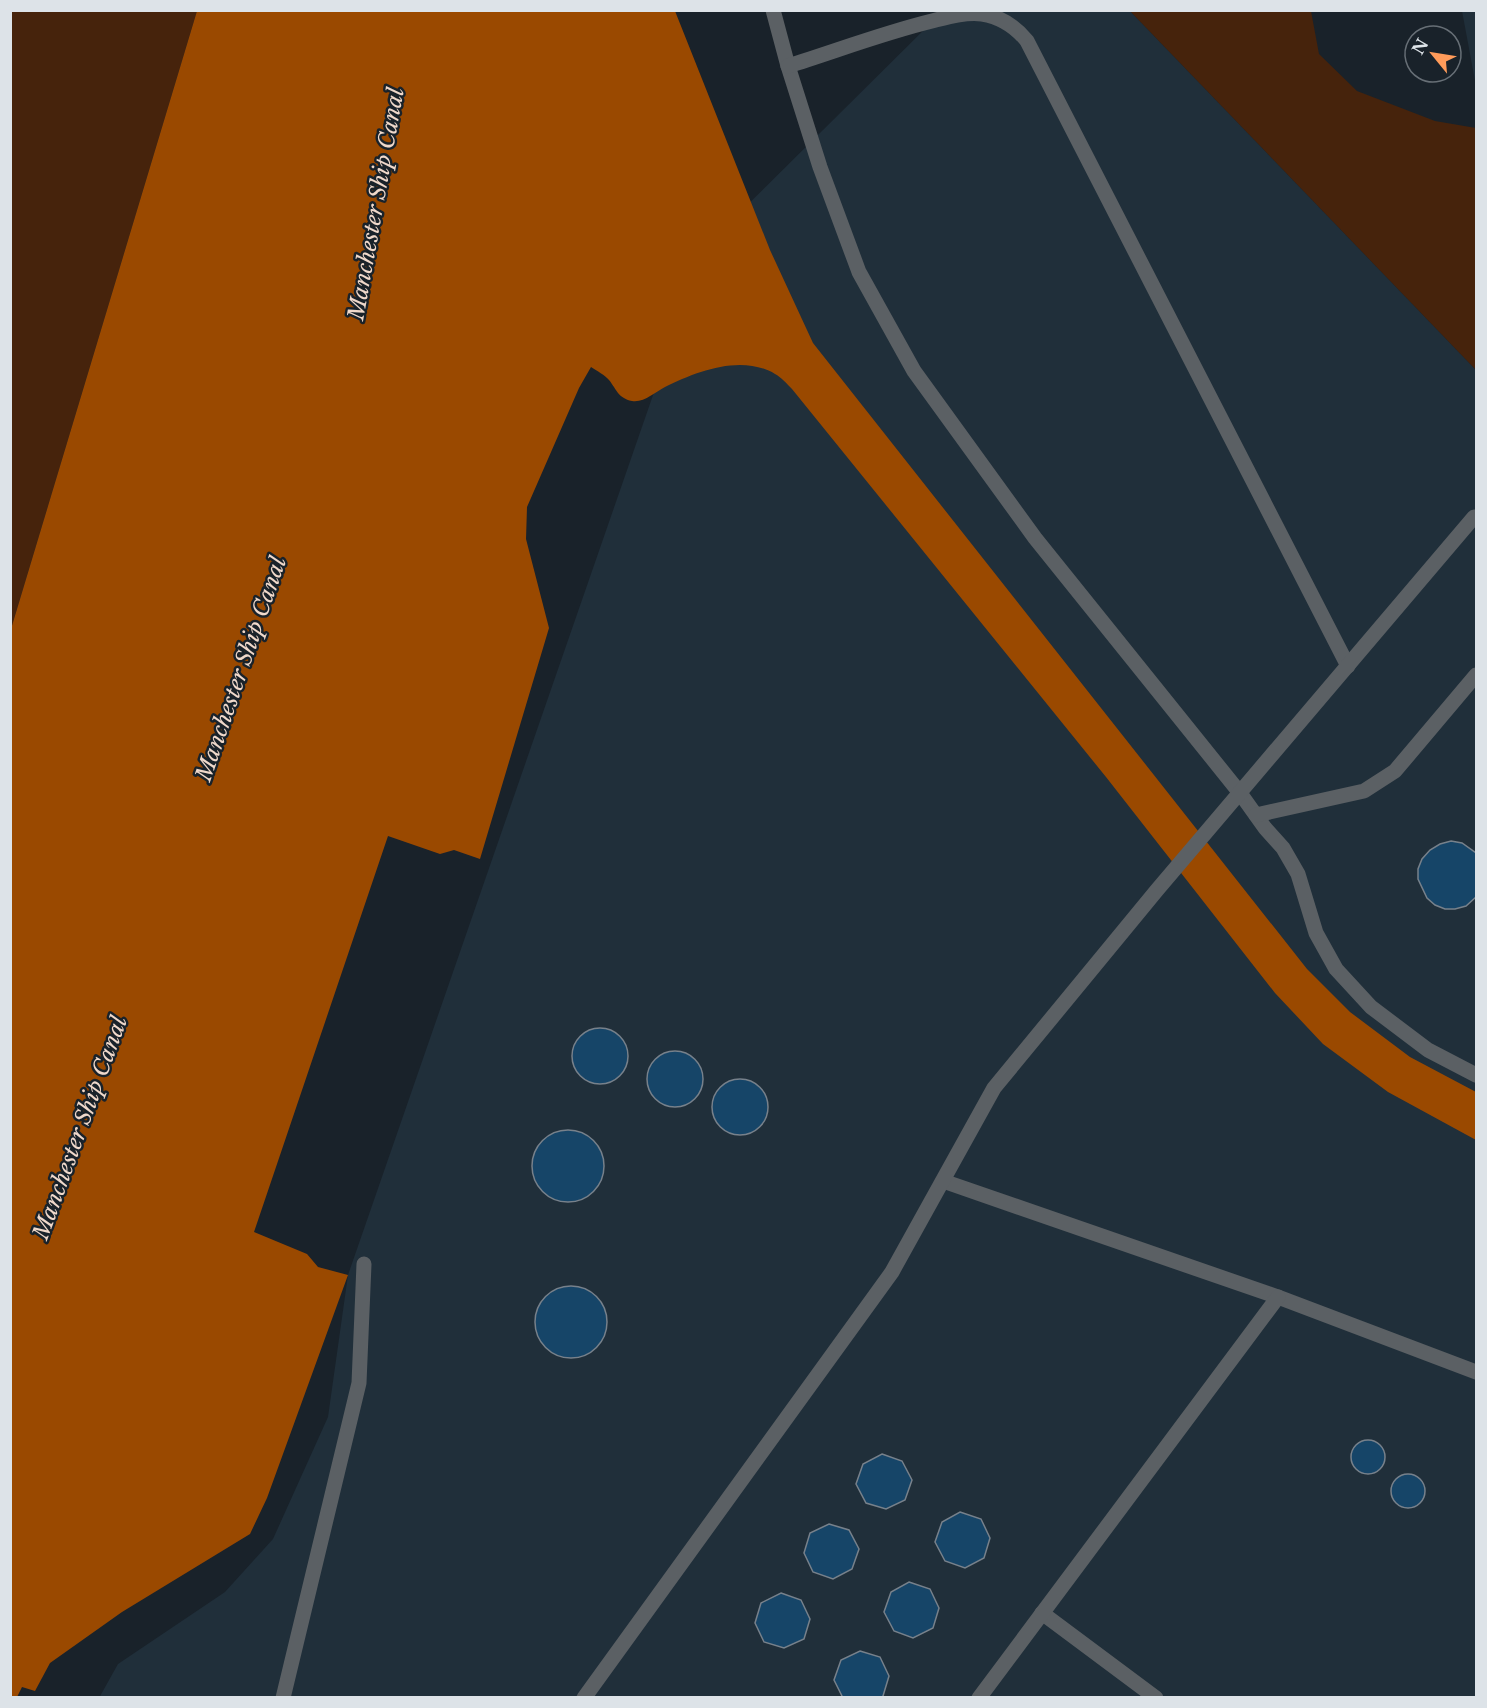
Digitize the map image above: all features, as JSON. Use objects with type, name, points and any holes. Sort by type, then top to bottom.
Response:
[{"type":"lane","points":[[773,10],[820,167],[860,272],[914,371],[1035,538],[1236,798],[1256,815],[1283,848],[1298,874],[1316,933],[1336,969],[1371,1006],[1428,1050],[1476,1075]]},
{"type":"lane","points":[[788,66],[901,29],[963,14],[980,14],[998,18],[1017,28],[1027,41],[1048,81],[1348,666]]},
{"type":"lane","points":[[584,1698],[892,1272],[994,1088],[1157,890],[1476,517]]},
{"type":"lane","points":[[1256,815],[1364,791],[1395,771],[1476,675]]},
{"type":"lane","points":[[943,1181],[1278,1297],[1476,1372]]},
{"type":"lane","points":[[283,1698],[359,1383],[364,1264]]},
{"type":"lane","points":[[979,1698],[1278,1297]]},
{"type":"lane","points":[[1042,1613],[1156,1698]]},
{"type":"shaded area","points":[[10,11],[197,11],[11,629],[10,629]]},
{"type":"shaded area","points":[[943,11],[1130,11],[1476,370],[1476,1697],[99,1698],[118,1664],[225,1592],[273,1539],[328,1417],[348,1275],[704,248]]},
{"type":"shaded area","points":[[1130,11],[1311,11],[1319,54],[1357,91],[1435,121],[1476,128],[1476,370]]},
{"type":"shaded area","points":[[1462,11],[1476,11],[1476,86]]},
{"type":"water","name":"Manchester Ship Canal","points":[[197,11],[675,11],[770,250],[813,343],[1307,969],[1350,1012],[1410,1057],[1476,1092],[1476,1140],[1388,1092],[1323,1044],[1275,993],[1106,777],[782,379],[762,368],[748,365],[720,367],[691,375],[645,399],[632,401],[621,396],[607,378],[591,367],[579,388],[527,507],[526,539],[549,628],[480,859],[454,850],[440,854],[388,836],[254,1232],[307,1254],[318,1267],[348,1275],[267,1498],[250,1534],[122,1612],[50,1663],[35,1691],[22,1687],[17,1697],[11,1698],[11,629]]},
{"type":"building","points":[[1451,841],[1462,843],[1476,853],[1476,897],[1466,906],[1445,909],[1435,905],[1427,898],[1418,879],[1418,869],[1422,859],[1430,850]]},
{"type":"building","points":[[600,1028],[615,1033],[623,1041],[628,1056],[623,1071],[615,1079],[600,1084],[585,1079],[577,1071],[572,1056],[577,1041],[585,1033]]},
{"type":"building","points":[[675,1051],[686,1053],[695,1059],[701,1068],[703,1079],[701,1090],[695,1099],[686,1105],[675,1107],[664,1105],[655,1099],[649,1090],[647,1079],[649,1068],[655,1059],[664,1053]]},
{"type":"building","points":[[740,1079],[751,1081],[760,1087],[766,1096],[768,1107],[766,1118],[760,1127],[751,1133],[740,1135],[729,1133],[720,1127],[714,1118],[712,1107],[714,1096],[720,1087],[729,1081]]},
{"type":"building","points":[[568,1130],[588,1136],[598,1146],[604,1166],[598,1186],[588,1196],[568,1202],[548,1196],[538,1186],[532,1166],[538,1146],[548,1136]]},
{"type":"building","points":[[571,1286],[591,1292],[601,1302],[607,1322],[601,1342],[591,1352],[571,1358],[551,1352],[541,1342],[535,1322],[541,1302],[551,1292]]},
{"type":"building","points":[[1368,1440],[1380,1445],[1385,1457],[1380,1469],[1368,1474],[1356,1469],[1351,1457],[1356,1445]]},
{"type":"building","points":[[882,1454],[902,1461],[912,1480],[905,1500],[886,1509],[866,1503],[856,1484],[863,1464]]},
{"type":"building","points":[[1408,1474],[1420,1479],[1425,1491],[1420,1503],[1408,1508],[1396,1503],[1391,1491],[1396,1479]]},
{"type":"building","points":[[960,1512],[981,1519],[990,1538],[984,1558],[965,1568],[945,1561],[935,1542],[942,1522]]},
{"type":"building","points":[[829,1524],[849,1530],[859,1549],[852,1569],[833,1579],[813,1572],[804,1553],[810,1533]]},
{"type":"building","points":[[909,1582],[930,1589],[939,1608],[933,1628],[913,1638],[894,1631],[884,1612],[891,1592]]},
{"type":"building","points":[[781,1593],[801,1600],[810,1619],[804,1639],[784,1648],[764,1642],[755,1623],[761,1603]]},
{"type":"building","points":[[860,1651],[880,1657],[889,1676],[883,1696],[880,1698],[843,1698],[834,1680],[841,1660]]}]
